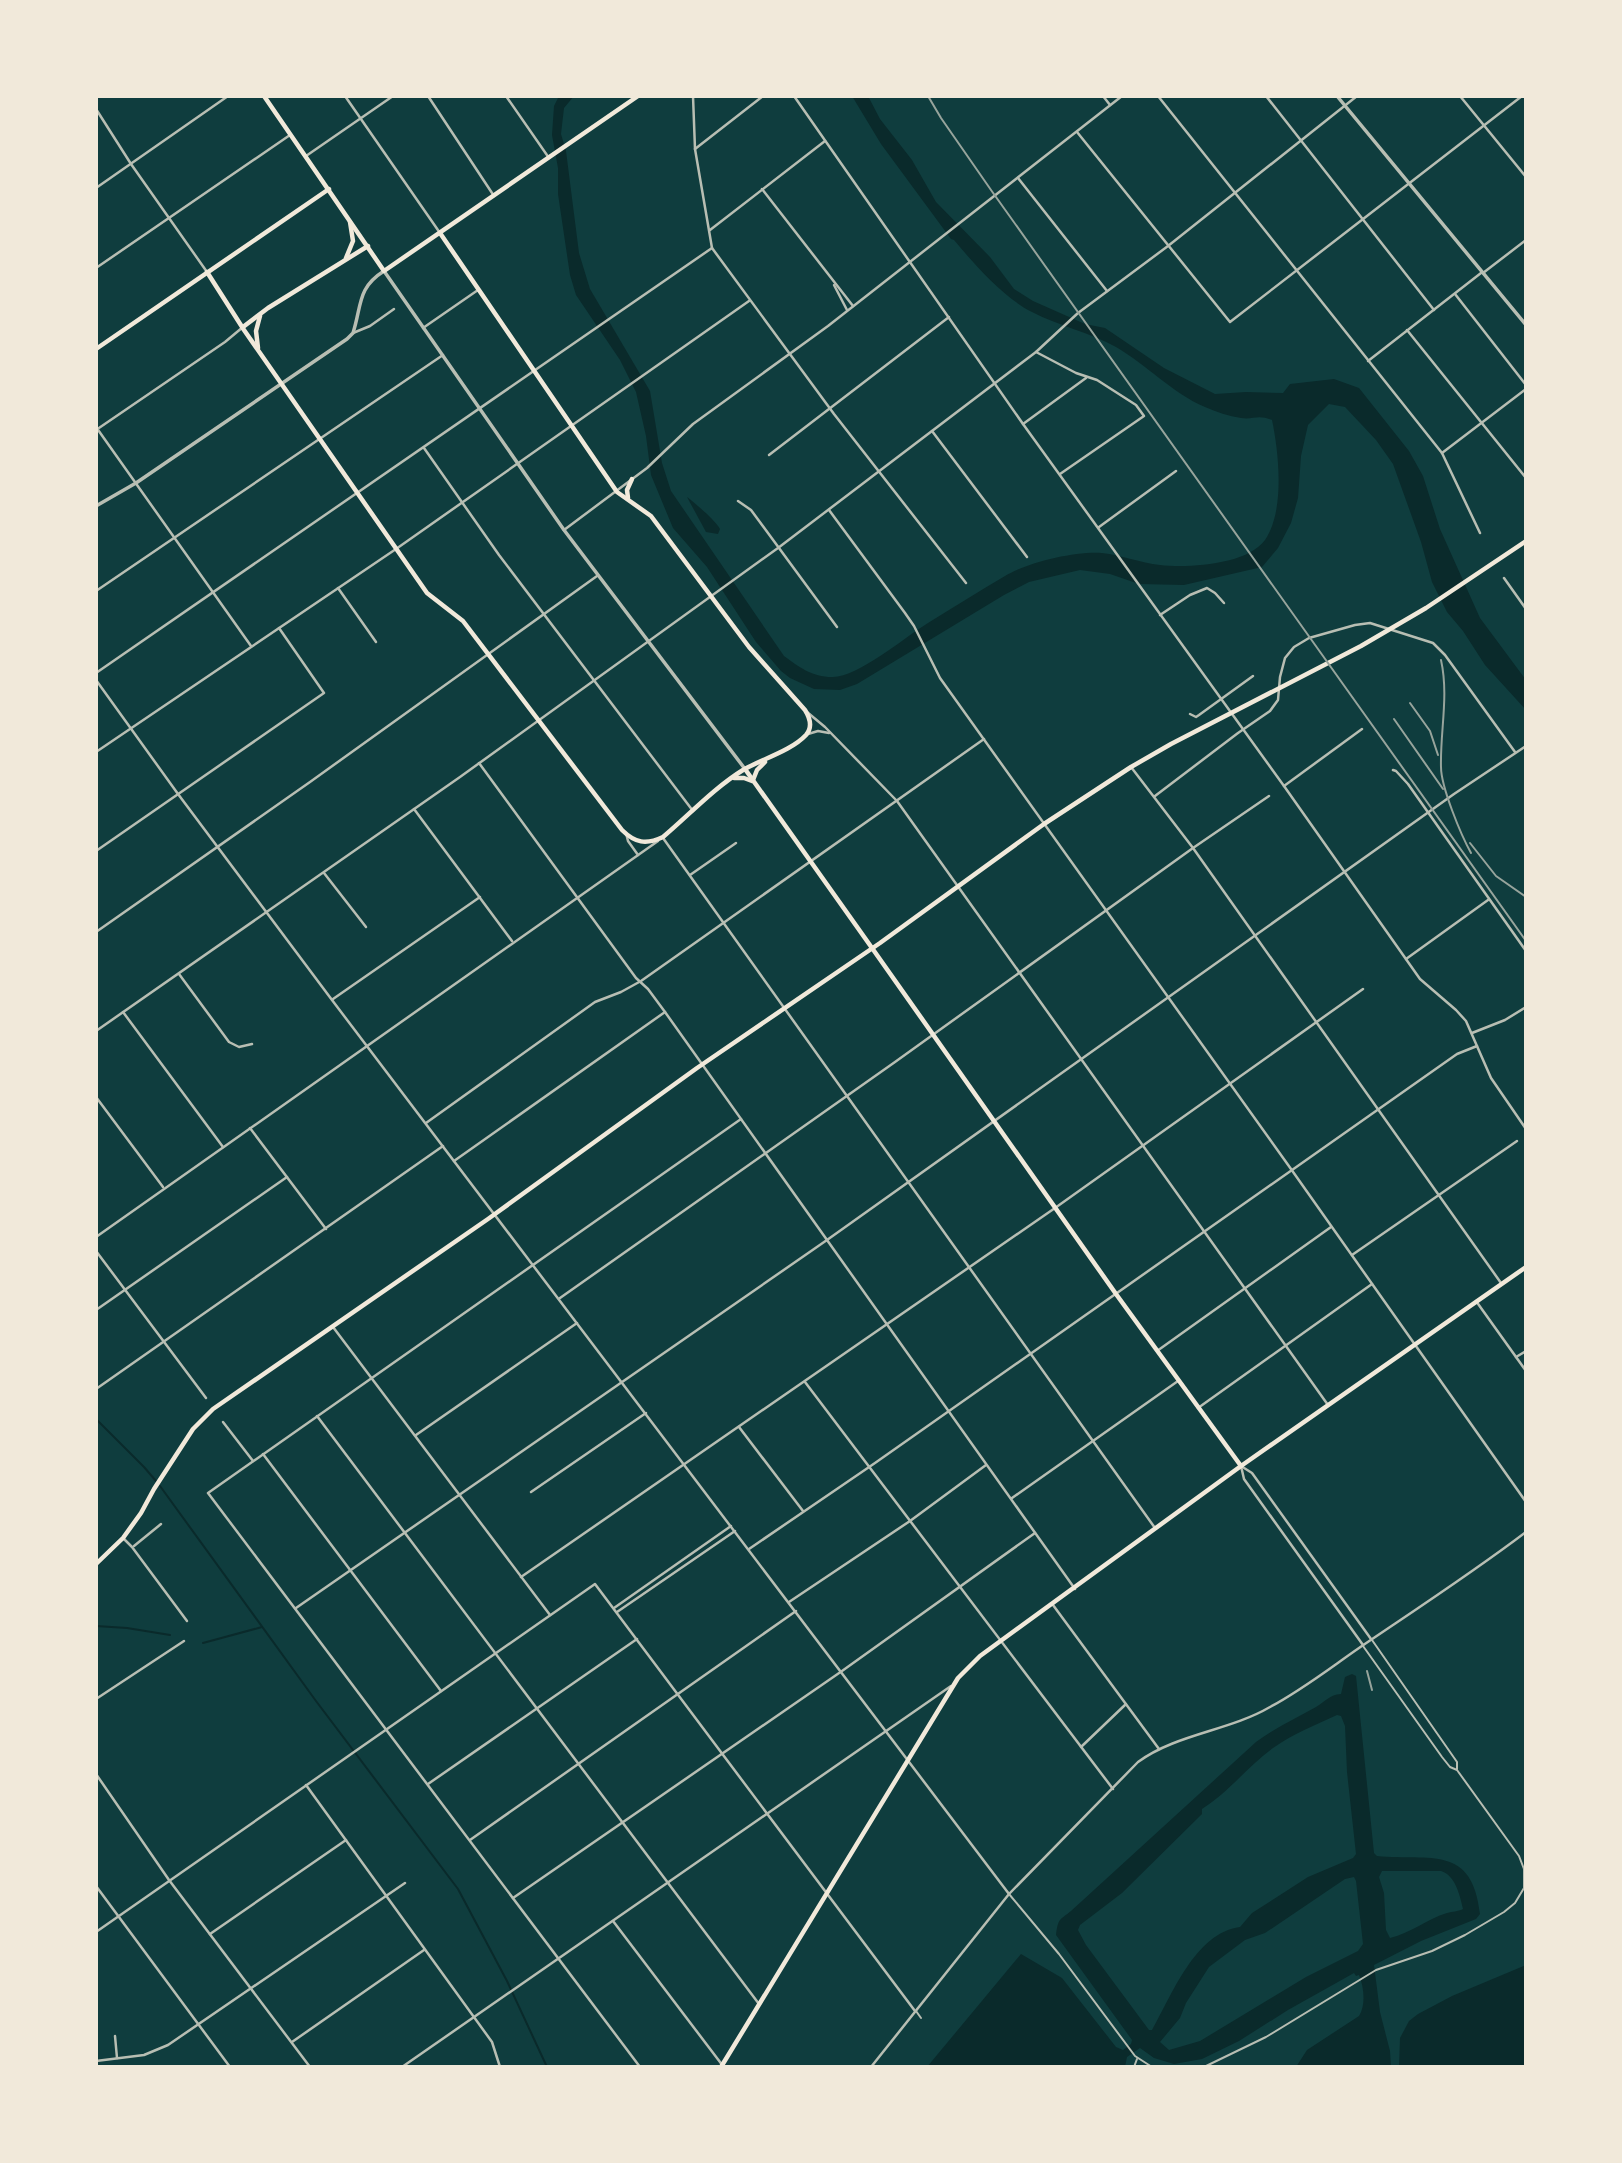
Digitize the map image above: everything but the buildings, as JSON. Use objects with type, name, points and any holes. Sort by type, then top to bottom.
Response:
[{"type":"main road","points":[[264,96],[384,271],[638,96]]},
{"type":"main road","points":[[96,349],[329,189]]},
{"type":"main road","points":[[346,258],[353,241],[349,218]]},
{"type":"main road","points":[[440,233],[617,492],[651,516],[749,647],[805,710],[811,722],[805,736],[760,766],[754,782]]},
{"type":"main road","points":[[243,327],[268,308],[368,246]]},
{"type":"main road","points":[[207,272],[427,593],[463,621],[626,834],[641,842],[663,837],[730,779],[774,756]]},
{"type":"main road","points":[[259,350],[256,326],[268,308]]},
{"type":"main road","points":[[631,502],[626,495],[632,479]]},
{"type":"main road","points":[[96,1564],[123,1538],[192,1429],[213,1409],[494,1214],[784,1007],[958,888],[1044,824],[1171,744],[1362,646],[1426,608],[1526,541]]},
{"type":"main road","points":[[745,769],[1116,1294],[1241,1466]]},
{"type":"main road","points":[[730,779],[741,778],[754,782]]},
{"type":"main road","points":[[722,2066],[951,1686],[965,1670],[1241,1466],[1526,1267]]},
{"type":"street","points":[[96,188],[228,96]]},
{"type":"street","points":[[345,96],[440,233]]},
{"type":"street","points":[[306,156],[393,96]]},
{"type":"street","points":[[428,96],[494,196]]},
{"type":"street","points":[[514,96],[507,98],[551,157]]},
{"type":"street","points":[[693,96],[695,149],[712,248],[789,355],[966,583]]},
{"type":"street","points":[[695,149],[763,96]]},
{"type":"street","points":[[794,96],[1023,424],[1420,979],[1461,1014],[1491,1078],[1526,1129]]},
{"type":"street","points":[[1103,96],[1110,105]]},
{"type":"street","points":[[564,530],[649,466],[693,424],[848,310],[1122,96]]},
{"type":"street","points":[[1158,96],[1442,453],[1480,533]]},
{"type":"street","points":[[1266,96],[1434,310]]},
{"type":"street","points":[[1337,96],[1526,325]]},
{"type":"street","points":[[96,1031],[324,873],[778,548],[1036,352],[1076,315],[1168,246],[1357,96]]},
{"type":"street","points":[[1460,96],[1526,177]]},
{"type":"street","points":[[1077,132],[1230,322],[1522,96]]},
{"type":"street","points":[[96,109],[207,272]]},
{"type":"street","points":[[96,268],[290,135]]},
{"type":"street","points":[[710,230],[825,141]]},
{"type":"street","points":[[1018,178],[1107,291]]},
{"type":"street","points":[[762,189],[853,306]]},
{"type":"street","points":[[1368,361],[1526,240]]},
{"type":"street","points":[[96,673],[712,248]]},
{"type":"street","points":[[353,333],[366,286],[384,271],[597,576],[745,769]]},
{"type":"street","points":[[832,282],[848,310]]},
{"type":"street","points":[[423,328],[479,289]]},
{"type":"street","points":[[1442,453],[1526,387],[1455,293]]},
{"type":"street","points":[[96,752],[396,549],[749,301]]},
{"type":"street","points":[[96,506],[136,483],[353,333],[394,309]]},
{"type":"street","points":[[769,455],[949,317]]},
{"type":"street","points":[[243,327],[97,429],[251,646]]},
{"type":"street","points":[[1407,330],[1526,478]]},
{"type":"street","points":[[1036,352],[1097,380],[1136,405],[1144,416],[1060,474]]},
{"type":"street","points":[[96,591],[443,355]]},
{"type":"street","points":[[1023,424],[1086,377]]},
{"type":"street","points":[[932,431],[1027,557]]},
{"type":"street","points":[[424,447],[461,503],[543,614],[693,811]]},
{"type":"street","points":[[1099,527],[1177,471]]},
{"type":"street","points":[[738,501],[751,510],[837,627]]},
{"type":"street","points":[[829,510],[914,626],[940,678],[1526,1502]]},
{"type":"street","points":[[96,932],[597,576]]},
{"type":"street","points":[[1504,578],[1526,609]]},
{"type":"street","points":[[338,588],[376,642]]},
{"type":"street","points":[[1160,615],[1190,595],[1207,588],[1224,603]]},
{"type":"street","points":[[1155,797],[1270,711],[1276,704],[1283,662],[1294,647],[1317,635],[1370,623],[1433,643],[1445,655],[1515,752]]},
{"type":"street","points":[[96,851],[324,693],[279,628]]},
{"type":"street","points":[[1190,714],[1196,717],[1253,676]]},
{"type":"street","points":[[96,680],[332,999],[1009,1894]]},
{"type":"street","points":[[805,710],[825,726],[897,801],[1328,1406]]},
{"type":"street","points":[[1284,786],[1362,729]]},
{"type":"street","points":[[805,736],[818,731],[830,734]]},
{"type":"street","points":[[426,1123],[596,1002],[640,981],[984,739]]},
{"type":"street","points":[[296,1608],[827,1240],[1428,812],[1526,746]]},
{"type":"street","points":[[479,763],[636,978],[665,1012],[1075,1589]]},
{"type":"street","points":[[1131,767],[1193,848],[1502,1283]]},
{"type":"street","points":[[1392,770],[1400,774],[1526,951]]},
{"type":"street","points":[[558,1298],[848,1096],[1269,796]]},
{"type":"street","points":[[414,809],[513,943]]},
{"type":"street","points":[[626,834],[638,855]]},
{"type":"street","points":[[96,1237],[663,837],[1155,1528]]},
{"type":"street","points":[[690,875],[736,843]]},
{"type":"street","points":[[324,873],[366,927]]},
{"type":"street","points":[[332,999],[480,897]]},
{"type":"street","points":[[1406,959],[1490,899]]},
{"type":"street","points":[[179,974],[229,1042],[239,1047],[252,1044]]},
{"type":"street","points":[[521,1577],[1055,1208],[1363,989]]},
{"type":"street","points":[[1472,1033],[1505,1020],[1526,1007]]},
{"type":"street","points":[[123,1012],[223,1147]]},
{"type":"street","points":[[454,1161],[665,1012]]},
{"type":"street","points":[[749,1549],[949,1412],[1457,1054],[1478,1046]]},
{"type":"street","points":[[96,1097],[164,1188]]},
{"type":"street","points":[[640,2067],[208,1493],[741,1119]]},
{"type":"street","points":[[250,1128],[326,1230]]},
{"type":"street","points":[[1352,1255],[1517,1141]]},
{"type":"street","points":[[96,1389],[443,1146]]},
{"type":"street","points":[[96,1310],[287,1177]]},
{"type":"street","points":[[1157,1351],[1332,1226]]},
{"type":"street","points":[[96,1251],[206,1398]]},
{"type":"street","points":[[1198,1408],[1372,1284]]},
{"type":"street","points":[[1476,1301],[1526,1371]]},
{"type":"street","points":[[415,1435],[577,1323]]},
{"type":"street","points":[[333,1327],[550,1616]]},
{"type":"street","points":[[1516,1357],[1526,1351]]},
{"type":"street","points":[[1011,1498],[1178,1381]]},
{"type":"street","points":[[804,1382],[1112,1789]]},
{"type":"street","points":[[531,1492],[646,1413]]},
{"type":"street","points":[[317,1416],[759,2005]]},
{"type":"street","points":[[223,1422],[253,1461]]},
{"type":"street","points":[[739,1427],[803,1512]]},
{"type":"street","points":[[263,1454],[441,1691]]},
{"type":"street","points":[[789,1602],[910,1521],[986,1465]]},
{"type":"street","points":[[1241,1466],[1252,1473],[1372,1640]]},
{"type":"street","points":[[1241,1466],[1244,1479],[1363,1646]]},
{"type":"street","points":[[132,1547],[161,1524]]},
{"type":"street","points":[[614,1608],[731,1526]]},
{"type":"street","points":[[617,1612],[735,1531]]},
{"type":"street","points":[[871,2067],[1009,1894],[1138,1762],[1170,1745],[1233,1724],[1268,1708],[1314,1680],[1526,1532]]},
{"type":"street","points":[[513,1898],[842,1671],[1035,1533]]},
{"type":"street","points":[[123,1538],[187,1621]]},
{"type":"street","points":[[96,1933],[595,1584],[915,2011]]},
{"type":"street","points":[[1053,1605],[1159,1750]]},
{"type":"street","points":[[470,1840],[796,1611]]},
{"type":"street","points":[[428,1784],[637,1639]]},
{"type":"street","points":[[96,1699],[184,1641]]},
{"type":"street","points":[[402,2067],[951,1686]]},
{"type":"street","points":[[1081,1747],[1126,1704]]},
{"type":"street","points":[[96,1774],[209,1935],[310,2067]]},
{"type":"street","points":[[306,1785],[494,2045],[500,2067]]},
{"type":"street","points":[[209,1935],[346,1840]]},
{"type":"street","points":[[96,2061],[144,2055],[158,2050],[405,1883]]},
{"type":"street","points":[[96,1886],[230,2067]]},
{"type":"street","points":[[613,1921],[722,2066]]},
{"type":"street","points":[[291,2042],[424,1950]]},
{"type":"street","points":[[115,2036],[117,2058]]},
{"type":"lane","points":[[1372,1640],[1457,1762],[1457,1770]]},
{"type":"lane","points":[[1204,2067],[1266,2037],[1356,1980],[1460,1938],[1504,1912],[1519,1898],[1524,1888],[1525,1877],[1519,1856],[1457,1770],[1450,1767],[1442,1757],[1363,1646]]},
{"type":"lane","points":[[1009,1894],[1059,1954],[1126,2045],[1137,2058],[1152,2067]]},
{"type":"lane","points":[[1519,1898],[1526,1896]]},
{"type":"lane","points":[[915,2011],[921,2018]]},
{"type":"lane","points":[[1134,2067],[1137,2058]]},
{"type":"water","points":[[559,96],[574,96],[564,108],[561,134],[566,151],[579,253],[590,289],[650,391],[662,463],[671,491],[784,656],[801,667],[825,677],[842,676],[854,671],[1005,576],[1052,558],[1102,553],[1172,566],[1231,560],[1245,555],[1265,540],[1276,514],[1278,498],[1277,449],[1272,420],[1263,417],[1236,417],[1205,407],[1116,347],[1042,317],[1011,298],[951,239],[881,144],[852,96],[868,96],[880,119],[912,160],[936,202],[990,257],[1014,289],[1033,301],[1085,324],[1105,328],[1164,368],[1215,394],[1283,393],[1290,384],[1334,379],[1359,388],[1409,451],[1423,476],[1440,529],[1480,618],[1526,680],[1526,710],[1485,665],[1447,612],[1432,582],[1421,542],[1393,464],[1376,440],[1345,407],[1329,404],[1308,425],[1301,456],[1298,498],[1291,523],[1278,548],[1262,567],[1184,585],[1139,584],[1110,574],[1080,570],[1029,582],[857,684],[840,690],[814,689],[790,678],[756,642],[707,567],[673,528],[651,475],[636,392],[620,360],[576,295],[570,275],[552,135],[554,106]]},
{"type":"water","points":[[687,497],[717,525],[720,529],[718,534],[706,532]]},
{"type":"water","points":[[1352,1674],[1356,1676],[1374,1853],[1377,1856],[1431,1858],[1458,1866],[1468,1876],[1480,1914],[1476,1919],[1421,1941],[1374,1965],[1391,2067],[1296,2067],[1307,2050],[1359,2016],[1363,2007],[1363,1990],[1359,1975],[1354,1973],[1239,2041],[1202,2059],[1174,2064],[1154,2058],[1140,2048],[1127,2057],[1125,2067],[927,2067],[1021,1954],[1062,1978],[1116,2047],[1123,2050],[1131,2044],[1132,2040],[1056,1935],[1059,1922],[1256,1742],[1330,1697],[1341,1694],[1345,1677]],"holes":[[[1337,1715],[1341,1716],[1345,1726],[1356,1854],[1353,1858],[1308,1877],[1252,1913],[1240,1927],[1224,1932],[1210,1941],[1187,1968],[1152,2030],[1149,2030],[1086,1945],[1078,1930],[1080,1925],[1122,1893],[1202,1814],[1202,1809],[1264,1755],[1288,1738]],[[1382,1871],[1441,1871],[1453,1881],[1463,1909],[1390,1938],[1386,1930],[1384,1893],[1379,1877]],[[1354,1877],[1356,1881],[1363,1944],[1358,1951],[1306,1977],[1200,2041],[1169,2050],[1160,2042],[1180,2018],[1186,2003],[1209,1967],[1245,1940],[1265,1933],[1345,1879]]]},
{"type":"water","points":[[1526,1965],[1526,2067],[1399,2067],[1400,2038],[1409,2021],[1452,1996]]},
{"type":"waterway","points":[[96,1419],[156,1481]]},
{"type":"waterway","points":[[160,1486],[316,1701],[458,1889],[507,1981],[547,2067]]},
{"type":"waterway","points":[[96,1626],[170,1635]]},
{"type":"waterway","points":[[203,1643],[262,1627]]},
{"type":"railway","points":[[928,96],[991,190],[1526,941]]},
{"type":"railway","points":[[1441,660],[1444,687],[1442,776],[1452,811],[1471,853]]},
{"type":"railway","points":[[1410,703],[1430,731],[1438,755]]},
{"type":"railway","points":[[1394,719],[1443,789]]},
{"type":"railway","points":[[1470,843],[1496,876],[1526,897]]},
{"type":"railway","points":[[1367,1671],[1372,1690]]}]
